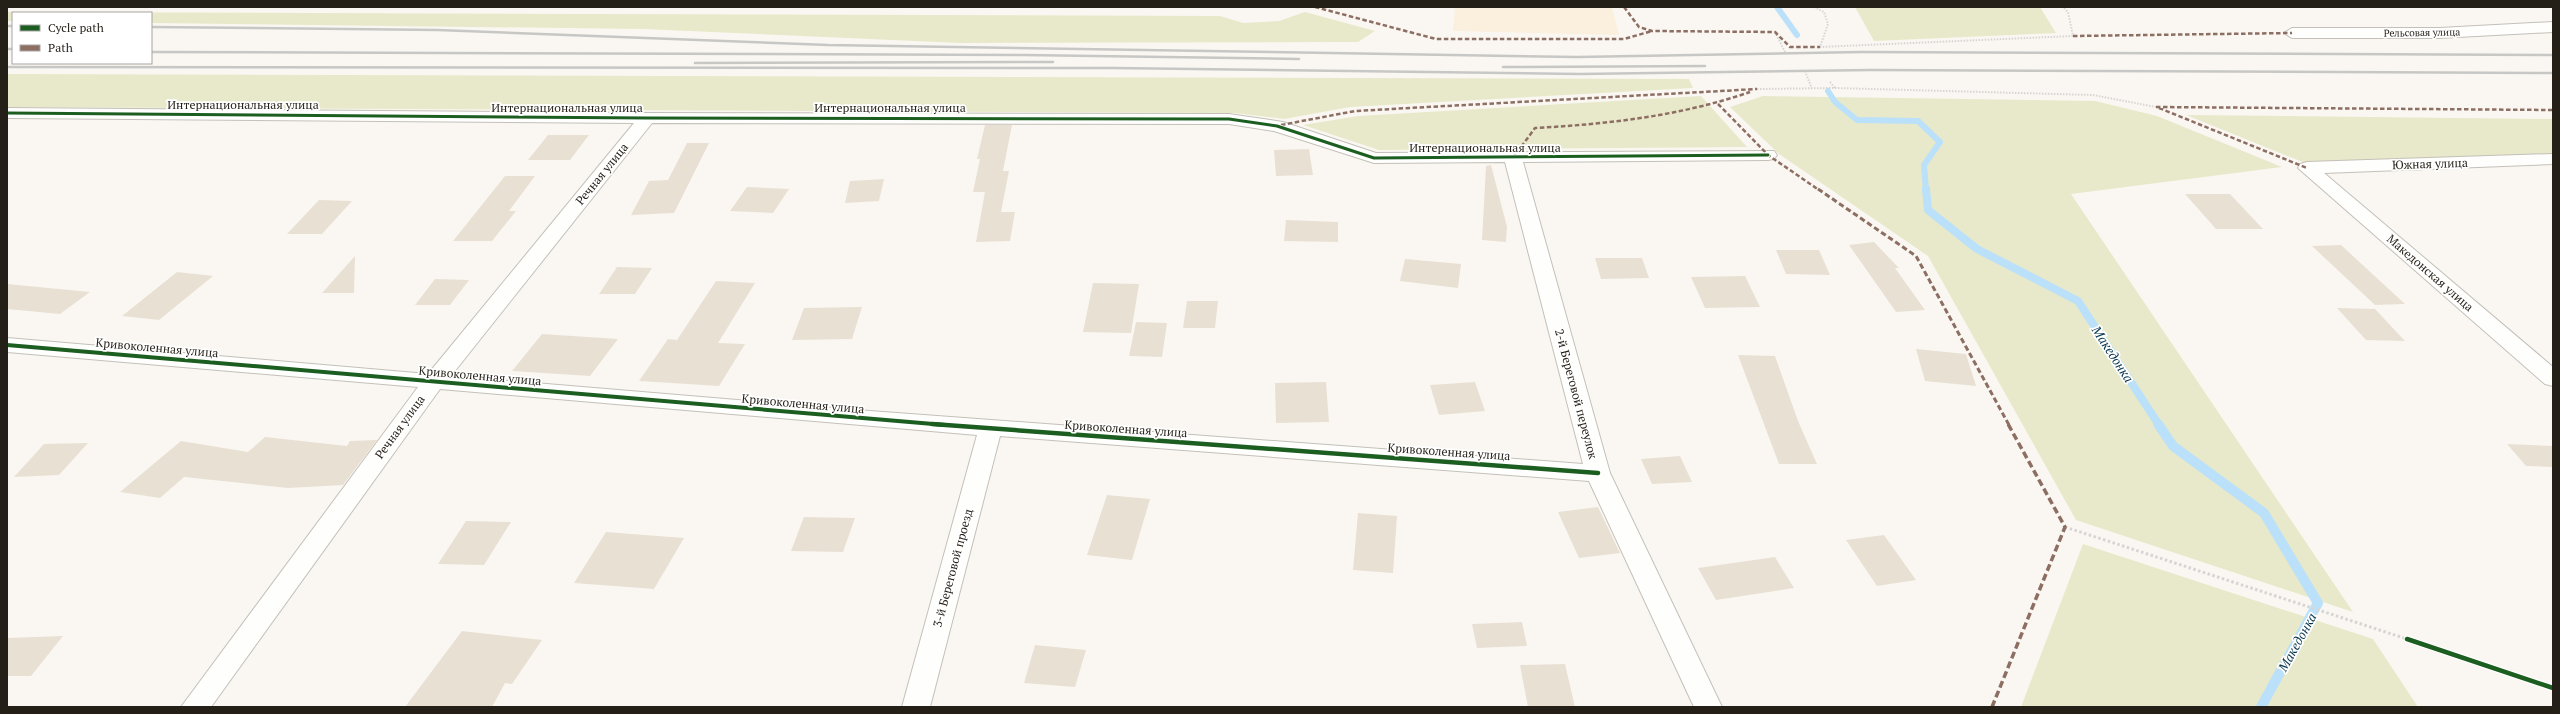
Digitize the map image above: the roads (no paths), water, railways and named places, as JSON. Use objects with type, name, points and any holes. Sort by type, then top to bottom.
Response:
[{"type":"street","name":"Рельсовая улица","points":[[2292,33],[2439,33],[2553,27]]},
{"type":"street","name":"Интернациональная улица","points":[[7,114],[647,118],[1229,119],[1277,126],[1374,158],[1513,159],[1768,155]]},
{"type":"street","name":"Речная улица","points":[[195,707],[434,382],[647,118]]},
{"type":"street","name":"2-й Береговой переулок","points":[[1513,159],[1598,473],[1708,707]]},
{"type":"street","name":"Южная улица","points":[[2307,168],[2553,159]]},
{"type":"street","name":"Македонская улица","points":[[2307,168],[2553,379]]},
{"type":"street","name":"Кривоколенная улица","points":[[7,345],[990,429],[1598,473]]},
{"type":"street","name":"3-й Береговой проезд","points":[[916,707],[990,429]]},
{"type":"waterway","name":"Македонка","points":[[1777,7],[1797,35]]},
{"type":"waterway","name":"Македонка","points":[[1828,91],[1835,102],[1857,120],[1918,121],[1940,142],[1924,165],[1926,190]]},
{"type":"waterway","name":"Македонка","points":[[1926,189],[1928,210],[1977,249],[2078,301],[2159,425]]},
{"type":"waterway","name":"Македонка","points":[[2158,424],[2173,446],[2264,513],[2318,603],[2261,707]]},
{"type":"railway","points":[[7,26],[12,26]]},
{"type":"railway","points":[[152,27],[438,30],[828,45],[1577,57],[1861,52],[2553,55]]},
{"type":"railway","points":[[7,49],[12,49]]},
{"type":"railway","points":[[152,52],[1024,55],[1299,59]]},
{"type":"railway","points":[[695,63],[1053,62]]},
{"type":"railway","points":[[1503,67],[1705,66]]},
{"type":"railway","points":[[7,67],[1113,68],[1580,74],[1871,70],[2553,73]]}]
